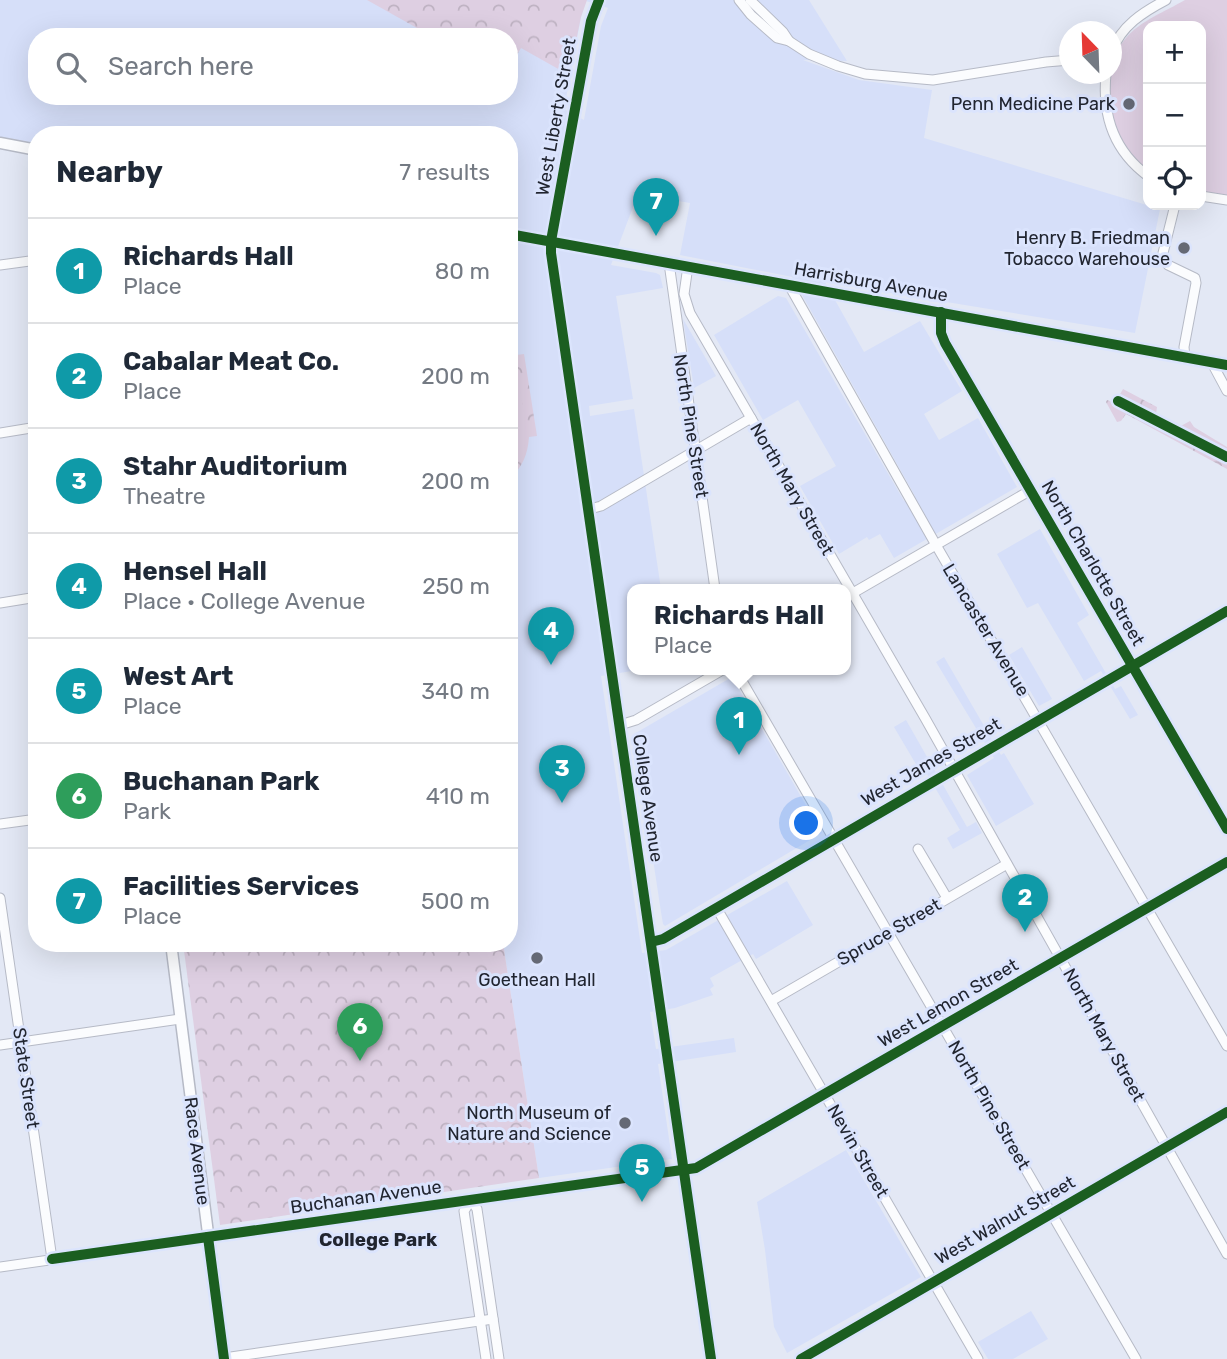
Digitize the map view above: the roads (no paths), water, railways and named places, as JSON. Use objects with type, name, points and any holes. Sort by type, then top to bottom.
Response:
[{"type":"main road","name":"West Liberty Street","points":[[551,241],[591,21],[599,0]]},
{"type":"main road","points":[[0,143],[28,148]]},
{"type":"main road","name":"Harrisburg Avenue","points":[[518,235],[1227,365]]},
{"type":"main road","name":"College Avenue","points":[[551,241],[711,1359]]},
{"type":"main road","name":"North Charlotte Street","points":[[941,312],[943,337],[1227,829]]},
{"type":"main road","name":"Race Avenue","points":[[172,952],[224,1359]]},
{"type":"main road","name":"West Walnut Street","points":[[801,1359],[1227,1112]]},
{"type":"street","points":[[739,0],[777,38],[789,41],[809,54],[850,71],[918,80],[950,79],[1059,61]]},
{"type":"street","points":[[750,0],[789,41]]},
{"type":"street","points":[[1122,32],[1128,25],[1166,0]]},
{"type":"street","points":[[1106,84],[1105,102],[1113,133],[1129,159],[1143,172]]},
{"type":"street","points":[[1206,197],[1227,200]]},
{"type":"street","points":[[1174,210],[1163,257],[1168,265],[1195,278],[1196,283],[1184,347],[1185,358]]},
{"type":"street","points":[[0,265],[28,261]]},
{"type":"street","name":"North Pine Street","points":[[669,263],[714,584]]},
{"type":"street","name":"North Mary Street","points":[[688,266],[684,294],[686,304],[843,584]]},
{"type":"street","name":"Lancaster Avenue","points":[[789,285],[936,545],[1227,1046]]},
{"type":"street","points":[[1212,363],[1227,391]]},
{"type":"street","points":[[590,509],[601,506],[751,418]]},
{"type":"street","points":[[0,433],[28,429]]},
{"type":"street","points":[[851,594],[1031,490]]},
{"type":"street","points":[[0,603],[28,598]]},
{"type":"street","name":"North Mary Street","points":[[851,598],[954,769],[1227,1254]]},
{"type":"street","name":"West James Street","points":[[651,943],[663,939],[1227,611]]},
{"type":"street","points":[[620,725],[636,720],[714,675]]},
{"type":"street","name":"North Pine Street","points":[[739,675],[1136,1359]]},
{"type":"street","points":[[0,824],[28,820]]},
{"type":"street","points":[[918,849],[947,898]]},
{"type":"street","name":"West Lemon Street","points":[[684,1169],[696,1168],[1227,862]]},
{"type":"street","name":"Spruce Street","points":[[771,1001],[1007,864]]},
{"type":"street","name":"State Street","points":[[0,898],[52,1259]]},
{"type":"street","name":"Nevin Street","points":[[716,907],[978,1359]]},
{"type":"street","points":[[0,1045],[180,1019]]},
{"type":"street","name":"Buchanan Avenue","points":[[0,1267],[684,1169]]},
{"type":"street","points":[[486,1359],[464,1211],[471,1200],[477,1209],[499,1359]]},
{"type":"street","points":[[224,1359],[493,1318]]},
{"type":"place","name":"Penn Medicine Park","points":[[1129,104]]},
{"type":"place","name":"Facilities Services","points":[[656,236]]},
{"type":"place","name":"Henry B. Friedman Tobacco Warehouse","points":[[1184,248]]},
{"type":"place","name":"Hensel Hall","points":[[551,665]]},
{"type":"place","name":"Richards Hall","points":[[739,755]]},
{"type":"place","name":"Stahr Auditorium","points":[[562,803]]},
{"type":"place","name":"Cabalar Meat Co.","points":[[1025,932]]},
{"type":"place","name":"Goethean Hall","points":[[537,958]]},
{"type":"place","name":"Buchanan Park","points":[[360,1061]]},
{"type":"place","name":"North Museum of Nature and Science","points":[[625,1123]]},
{"type":"place","name":"West Art","points":[[642,1202]]},
{"type":"district","name":"College Park","points":[[378,1239]]}]
